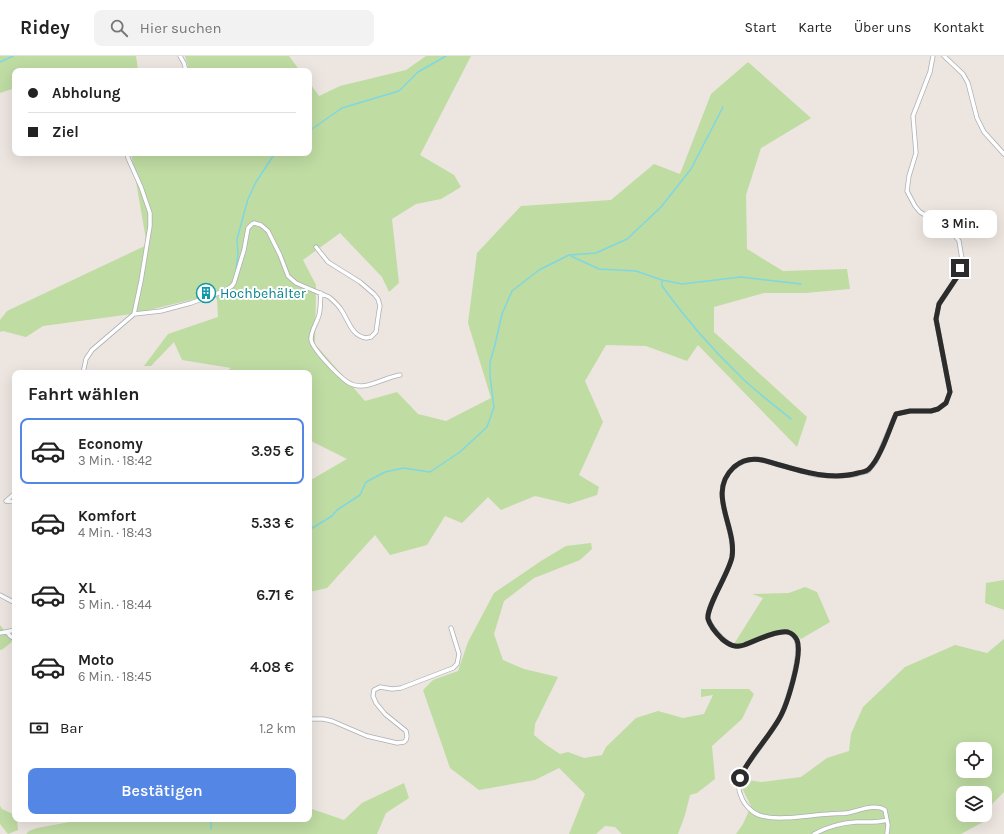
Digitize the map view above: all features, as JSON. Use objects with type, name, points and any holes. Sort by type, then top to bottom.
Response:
[{"type":"street","points":[[180,56],[185,68]]},
{"type":"street","points":[[887,834],[889,828],[885,810],[876,807],[841,814],[776,818],[757,814],[743,802],[738,788],[740,778],[781,715],[795,670],[798,644],[795,636],[789,632],[784,632],[770,635],[744,645],[732,646],[716,632],[709,622],[708,616],[710,608],[729,567],[732,556],[732,544],[722,490],[727,475],[737,465],[749,460],[758,459],[816,475],[853,475],[868,471],[876,461],[896,414],[910,411],[931,411],[938,409],[946,403],[950,392],[936,319],[939,304],[957,277],[962,259],[959,241],[951,230],[920,212],[907,192],[909,176],[916,153],[913,116],[930,72],[933,56]]},
{"type":"street","points":[[944,56],[963,74],[968,83],[977,118],[984,132],[1004,154]]},
{"type":"street","points":[[128,156],[150,213],[148,243],[134,314]]},
{"type":"street","points":[[84,370],[86,359],[92,350],[134,314],[161,311],[191,303],[229,288],[236,279],[248,228],[254,223],[261,225],[268,231],[280,255],[288,276],[292,280],[329,297],[337,304],[352,330],[356,334],[366,338],[371,337],[377,330],[379,311],[378,299],[355,278],[328,262],[316,247]]},
{"type":"street","points":[[321,294],[320,312],[311,340],[313,346],[346,381],[364,386],[389,377],[400,375]]},
{"type":"street","points":[[12,496],[6,501],[12,502]]},
{"type":"street","points":[[0,595],[12,601]]},
{"type":"street","points":[[312,719],[332,721],[367,736],[397,743],[404,742],[406,740],[407,733],[378,706],[373,698],[373,692],[380,687],[392,689],[406,686],[454,668],[457,664],[459,654],[451,628]]},
{"type":"street","points":[[0,633],[12,631]]},
{"type":"street","points":[[7,632],[12,637]]},
{"type":"street","points":[[814,834],[842,824],[887,820]]},
{"type":"green space","points":[[0,56],[136,56],[138,68],[12,68],[12,89],[0,93]]},
{"type":"green space","points":[[185,56],[289,56],[298,68],[188,68]]},
{"type":"green space","points":[[426,56],[471,56],[420,155],[454,175],[461,187],[441,199],[416,204],[392,219],[399,283],[389,292],[382,277],[340,233],[303,260],[316,285],[315,344],[365,401],[397,392],[418,414],[446,421],[491,398],[468,323],[477,253],[521,206],[611,200],[654,164],[680,174],[711,94],[748,62],[811,118],[761,148],[746,195],[747,249],[783,271],[847,269],[850,289],[805,293],[764,293],[714,307],[714,332],[807,417],[797,447],[698,345],[687,361],[646,346],[606,345],[585,381],[603,422],[579,475],[599,487],[597,495],[569,504],[535,496],[501,510],[488,497],[462,523],[445,516],[427,545],[390,555],[375,535],[327,588],[312,591],[312,479],[347,459],[312,442],[312,370],[228,370],[231,368],[182,360],[174,342],[151,366],[144,366],[168,334],[218,317],[217,299],[207,290],[201,291],[203,297],[132,314],[43,326],[26,337],[3,331],[0,332],[0,320],[7,311],[147,245],[132,156],[312,156],[312,86],[319,96],[340,86],[406,70]]},
{"type":"green space","points":[[591,543],[592,549],[580,560],[534,578],[504,601],[494,634],[503,660],[524,669],[558,677],[535,724],[534,735],[560,754],[568,752],[584,758],[602,755],[606,747],[636,718],[658,711],[683,718],[704,714],[713,695],[701,697],[701,689],[749,689],[754,694],[742,719],[712,746],[715,779],[697,793],[690,795],[678,834],[622,834],[615,827],[605,826],[596,834],[569,834],[585,794],[559,768],[535,780],[479,790],[450,768],[423,690],[433,680],[458,671],[468,642],[494,593],[566,546]]},
{"type":"green space","points":[[1004,580],[1004,610],[985,603],[986,583]]},
{"type":"green space","points":[[805,587],[817,592],[830,622],[801,639],[790,630],[777,630],[745,643],[734,644],[763,598],[752,594],[789,593]]},
{"type":"green space","points":[[0,625],[12,642],[0,650]]},
{"type":"green space","points":[[1004,639],[1004,792],[992,805],[992,786],[956,786],[956,822],[983,822],[961,834],[736,834],[743,824],[751,806],[742,788],[741,779],[761,782],[801,777],[827,758],[849,751],[851,734],[863,707],[905,667],[955,645],[987,653]]},
{"type":"green space","points":[[404,783],[409,798],[386,813],[377,834],[26,834],[37,828],[70,822],[312,822],[312,809],[344,820],[362,803]]},
{"type":"green space","points":[[0,806],[2,809],[12,814],[12,822],[17,822],[18,830],[8,834],[0,824]]},
{"type":"waterway","points":[[0,62],[13,56]]},
{"type":"waterway","points":[[312,129],[342,108],[399,91],[418,72],[446,56]]},
{"type":"waterway","points":[[312,528],[332,516],[337,510],[360,495],[366,482],[385,472],[403,468],[430,472],[460,452],[487,427],[494,407],[490,376],[490,362],[502,314],[512,291],[539,270],[569,255],[596,253],[627,239],[661,207],[691,169],[723,107]]},
{"type":"waterway","points":[[236,269],[238,255],[237,239],[248,199],[256,182],[273,156]]},
{"type":"waterway","points":[[571,256],[599,269],[636,271],[662,280],[682,284],[741,277],[801,284]]},
{"type":"waterway","points":[[662,280],[662,286],[671,298],[719,355],[752,387],[791,419]]},
{"type":"waterway","points":[[211,822],[211,829]]},
{"type":"place","name":"Hochbehälter","points":[[206,293]]},
{"type":"route","points":[[740,778],[781,715],[797,663],[798,644],[795,636],[789,632],[780,632],[744,645],[732,646],[720,637],[709,622],[708,612],[729,567],[732,556],[732,544],[722,495],[723,485],[727,475],[737,465],[744,461],[754,459],[816,475],[853,475],[868,471],[876,461],[896,414],[910,411],[931,411],[938,409],[946,403],[950,392],[936,319],[939,304],[957,277],[960,268]]}]
